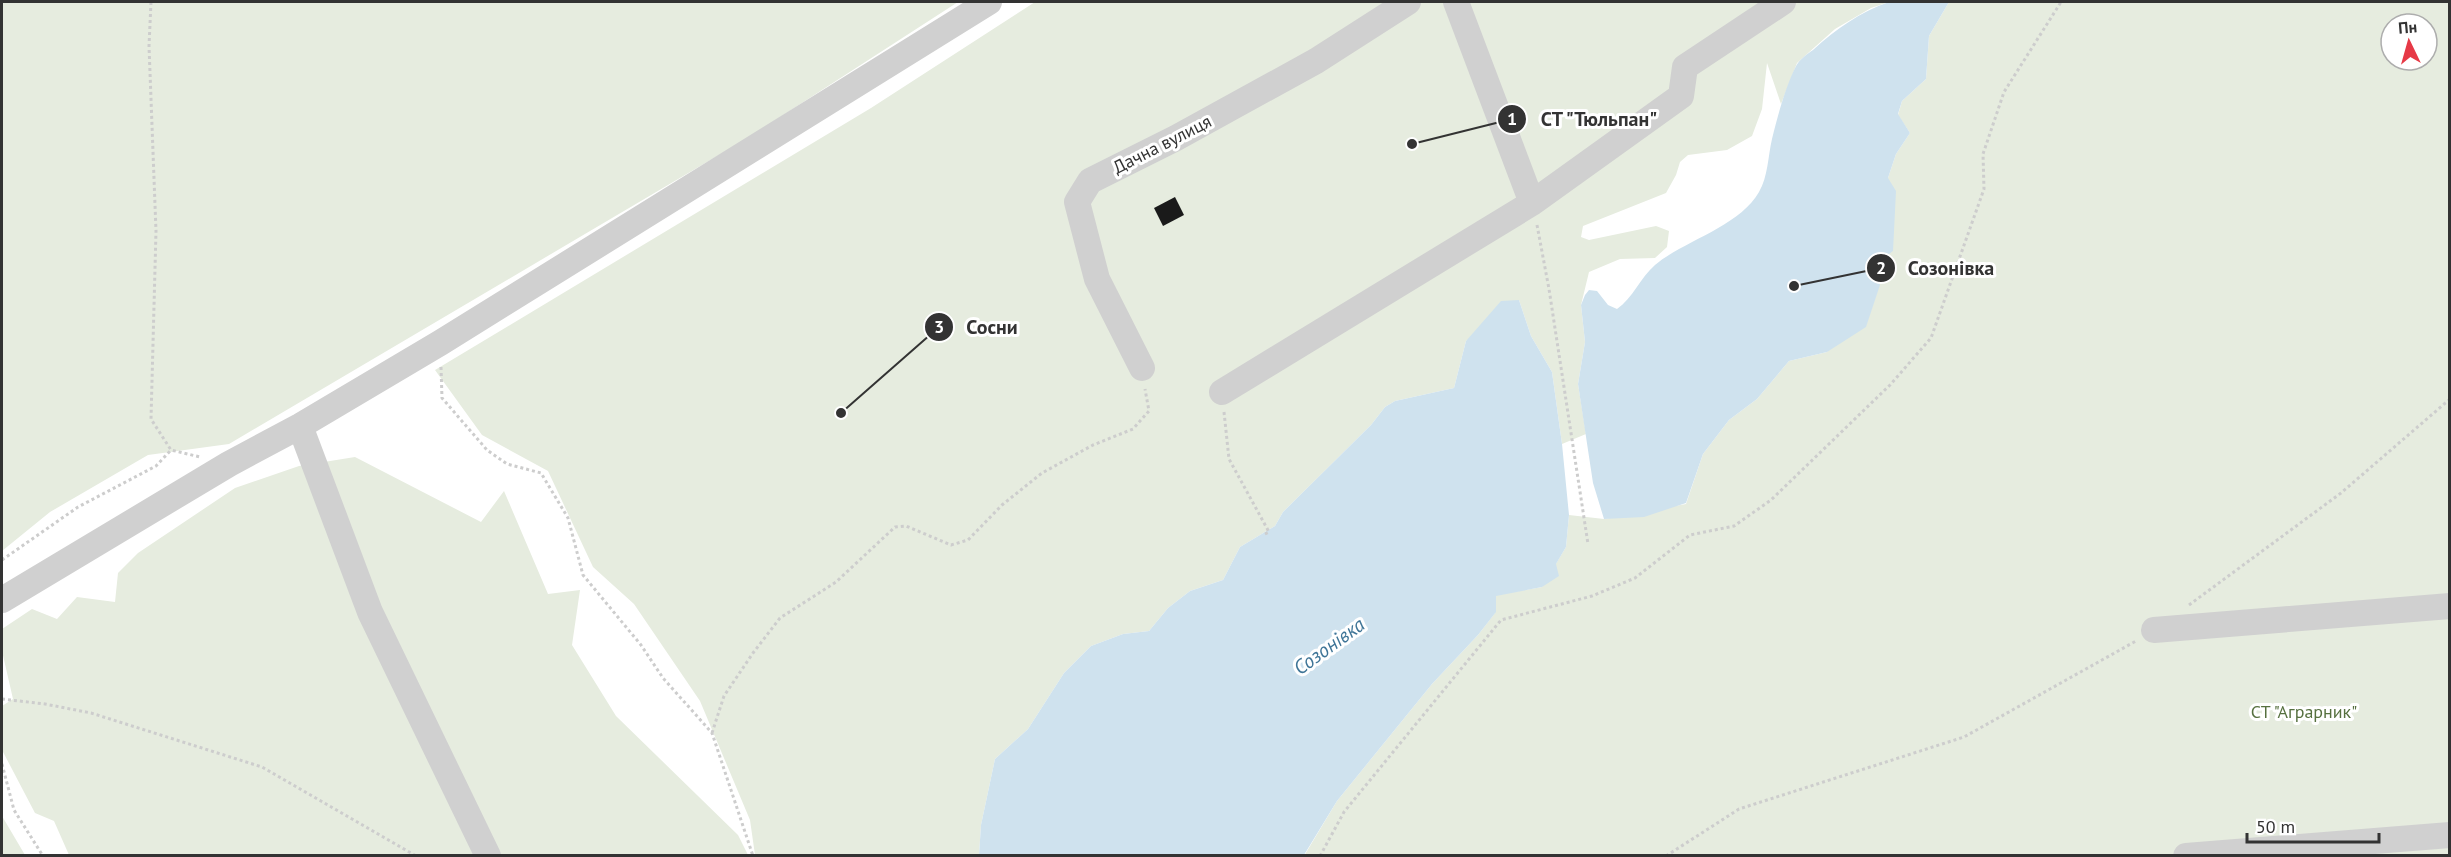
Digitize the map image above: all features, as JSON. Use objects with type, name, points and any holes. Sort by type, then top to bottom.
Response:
[{"type":"street","points":[[2,600],[229,464],[300,426],[441,343],[989,2]]},
{"type":"street","name":"Дачна вулиця","points":[[1142,368],[1097,279],[1077,201],[1090,181],[1176,138],[1316,61],[1408,2]]},
{"type":"street","points":[[1456,2],[1532,202]]},
{"type":"street","points":[[1222,392],[1532,202],[1681,96],[1684,67],[1783,2]]},
{"type":"street","points":[[300,426],[370,612],[488,855]]},
{"type":"street","points":[[2154,630],[2450,606]]},
{"type":"street","points":[[2186,855],[2450,835]]},
{"type":"path","points":[[151,2],[149,46],[156,231],[151,419],[171,450],[229,464]]},
{"type":"path","points":[[1320,855],[1344,812],[1501,620],[1592,596],[1635,578],[1690,535],[1734,526],[1771,500],[1897,377],[1931,338],[1984,189],[1983,154],[2004,92],[2061,2]]},
{"type":"path","points":[[1532,202],[1549,289],[1588,544]]},
{"type":"path","points":[[441,343],[442,398],[487,450],[507,464],[541,473],[568,518],[583,575],[641,645],[663,678],[712,733],[753,855]]},
{"type":"path","points":[[712,733],[724,696],[753,652],[780,618],[836,582],[895,527],[906,526],[951,545],[968,540],[1002,505],[1042,473],[1093,445],[1133,429],[1149,411],[1142,368]]},
{"type":"path","points":[[1222,392],[1229,459],[1269,532],[1264,534]]},
{"type":"path","points":[[2182,610],[2341,493],[2450,399]]},
{"type":"path","points":[[2,560],[78,507],[156,466],[171,450]]},
{"type":"path","points":[[1666,855],[1739,809],[1964,737],[2154,630]]},
{"type":"path","points":[[2,699],[91,713],[262,767],[416,855]]},
{"type":"path","points":[[2,765],[2,775]]},
{"type":"path","points":[[2,765],[14,810],[43,855]]},
{"type":"green space","points":[[2,2],[958,2],[746,139],[229,444],[148,455],[50,512],[2,551]]},
{"type":"green space","points":[[1035,2],[1889,2],[1871,8],[1835,29],[1797,63],[1781,104],[1767,63],[1762,109],[1752,136],[1727,150],[1688,155],[1680,162],[1666,193],[1583,226],[1581,237],[1589,240],[1656,226],[1669,231],[1667,247],[1655,258],[1620,259],[1589,272],[1581,305],[1585,342],[1578,384],[1586,434],[1562,444],[1552,372],[1531,336],[1519,300],[1466,341],[1454,388],[1395,401],[1385,407],[1371,425],[1283,512],[1275,526],[1240,547],[1223,580],[1190,591],[1168,608],[1149,631],[1123,634],[1091,646],[1064,673],[1028,729],[995,759],[981,825],[979,855],[755,855],[750,820],[700,701],[634,604],[593,567],[548,471],[482,435],[435,370],[871,108]]},
{"type":"green space","name":"СТ \"Аграрник\"","points":[[1949,2],[2449,2],[2449,855],[1304,856],[1337,801],[1432,684],[1478,635],[1495,613],[1496,595],[1542,587],[1566,547],[1569,515],[1604,519],[1686,504],[1703,454],[1729,420],[1757,399],[1789,361],[1827,352],[1873,266],[1888,178],[1896,154],[1910,133],[1898,115],[1902,101],[1926,79],[1929,36]]},
{"type":"green space","points":[[355,457],[481,522],[504,491],[548,594],[580,590],[572,645],[616,716],[738,835],[748,855],[69,855],[54,821],[35,813],[2,750],[2,706],[13,699],[2,651],[2,629],[32,609],[57,619],[77,597],[115,602],[118,573],[138,553],[235,488],[299,466]]},
{"type":"green space","points":[[2,816],[25,855],[2,855]]},
{"type":"water","points":[[1889,2],[1949,2],[1929,36],[1926,79],[1902,101],[1898,114],[1910,133],[1896,154],[1888,178],[1896,191],[1893,251],[1873,266],[1880,285],[1866,327],[1827,352],[1789,361],[1757,399],[1729,420],[1703,454],[1686,503],[1644,517],[1604,519],[1593,483],[1578,384],[1585,342],[1581,305],[1585,295],[1589,290],[1597,291],[1608,305],[1617,309],[1655,265],[1680,248],[1725,224],[1750,204],[1764,180],[1779,111],[1788,83],[1798,63],[1849,22]]},
{"type":"water","points":[[1519,300],[1531,336],[1552,372],[1569,515],[1566,547],[1556,564],[1559,576],[1542,587],[1496,596],[1496,612],[1478,635],[1432,684],[1337,801],[1304,855],[979,855],[981,825],[995,759],[1028,729],[1064,673],[1091,646],[1123,634],[1149,631],[1168,608],[1190,591],[1223,580],[1240,547],[1275,526],[1283,512],[1371,425],[1385,407],[1395,401],[1454,388],[1466,341],[1501,301]]},
{"type":"building","points":[[1175,197],[1184,215],[1163,226],[1154,208]]},
{"type":"place","name":"СТ \"Тюльпан\"","points":[[1412,144]]},
{"type":"place","name":"Созонівка","points":[[1794,286]]},
{"type":"place","name":"Сосни","points":[[841,413]]}]
